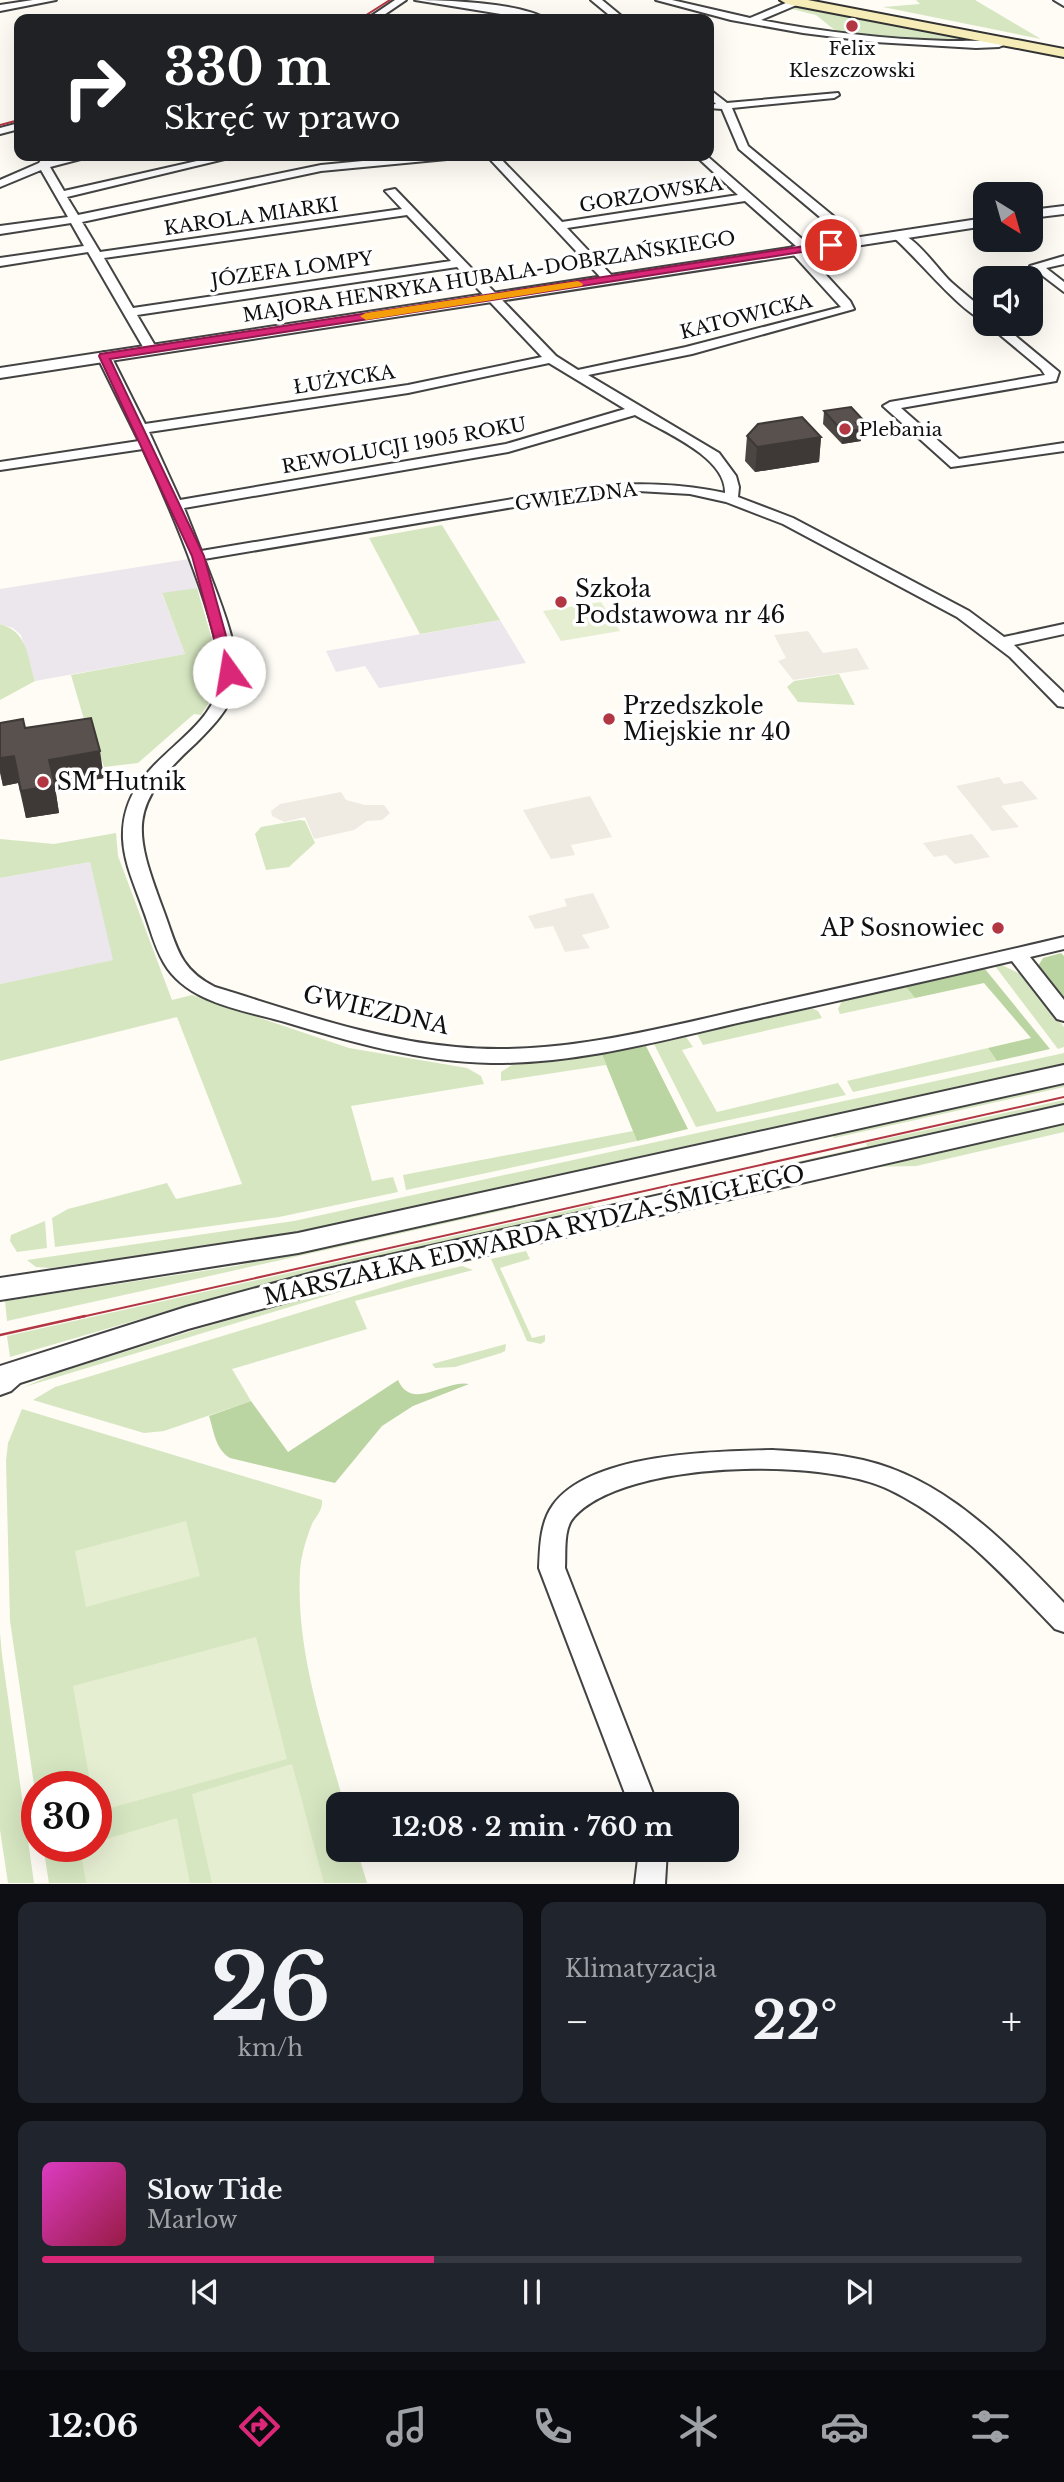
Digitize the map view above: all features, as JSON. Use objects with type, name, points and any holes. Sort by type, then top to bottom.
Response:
[{"type":"main road","points":[[817,0],[1064,47]]},
{"type":"main road","points":[[792,1],[1064,53]]},
{"type":"street","points":[[0,8],[51,0]]},
{"type":"street","points":[[380,14],[401,0]]},
{"type":"street","points":[[420,0],[522,14]]},
{"type":"street","points":[[596,0],[614,14]]},
{"type":"street","points":[[660,0],[751,20],[901,41],[987,45],[1006,42]]},
{"type":"street","points":[[1059,0],[1064,3]]},
{"type":"street","points":[[751,20],[792,1]]},
{"type":"street","points":[[462,14],[474,7]]},
{"type":"street","points":[[714,106],[834,95]]},
{"type":"street","points":[[714,96],[724,105],[743,147],[856,241]]},
{"type":"street","points":[[0,184],[45,161]]},
{"type":"street","points":[[47,161],[60,195],[151,349]]},
{"type":"street","points":[[60,195],[210,161]]},
{"type":"street","points":[[0,230],[74,219],[275,177],[370,161]]},
{"type":"street","points":[[497,161],[609,279]]},
{"type":"street","points":[[707,161],[748,197],[801,250]]},
{"type":"street","points":[[391,191],[551,359],[714,456],[730,477],[733,488],[730,499]]},
{"type":"street","name":"GORZOWSKA","points":[[560,226],[748,197]]},
{"type":"street","points":[[1043,213],[1064,209]]},
{"type":"street","name":"KAROLA MIARKI","points":[[0,262],[410,211]]},
{"type":"street","name":"MAJORA HENRYKA HUBALA-DOBRZAŃSKIEGO","points":[[0,373],[973,224]]},
{"type":"street","points":[[897,235],[973,307]]},
{"type":"street","name":"KATOWICKA","points":[[576,374],[687,351],[848,309],[801,250]]},
{"type":"street","points":[[1064,260],[1036,266],[1064,288]]},
{"type":"street","name":"JÓZEFA LOMPY","points":[[129,312],[460,263]]},
{"type":"street","points":[[1008,336],[1046,366],[1052,372],[1051,377],[890,406],[956,464],[1064,447]]},
{"type":"street","name":"GWIEZDNA","points":[[104,356],[198,556],[229,672],[219,705],[161,766],[148,785],[132,830],[137,865],[170,957],[180,976],[193,985],[208,992],[427,1051],[491,1056],[571,1051],[646,1037],[1064,943]]},
{"type":"street","name":"ŁUŻYCKA","points":[[140,429],[408,389],[551,359]]},
{"type":"street","name":"REWOLUCJI 1905 ROKU","points":[[176,505],[508,448],[636,410]]},
{"type":"street","points":[[0,466],[147,444]]},
{"type":"street","name":"GWIEZDNA","points":[[198,556],[614,488],[690,490],[730,499],[788,521],[963,614],[1001,643],[1064,702]]},
{"type":"street","points":[[1001,643],[1064,629]]},
{"type":"street","points":[[1017,954],[1064,1014]]},
{"type":"street","name":"MARSZAŁKA EDWARDA RYDZA-ŚMIGŁEGO","points":[[0,1289],[299,1243],[1064,1074]]},
{"type":"street","name":"MARSZAŁKA EDWARDA RYDZA-ŚMIGŁEGO","points":[[3,1377],[186,1318],[323,1281],[1064,1114]]},
{"type":"street","points":[[638,1792],[552,1568],[554,1541],[563,1511],[584,1492],[614,1476],[701,1464],[780,1459],[862,1471],[891,1479],[953,1513],[988,1542],[1064,1621]]},
{"type":"street","points":[[650,1884],[652,1862]]},
{"type":"shaded area","points":[[189,559],[197,588],[162,594],[185,654],[35,681],[21,635],[13,628],[0,624],[0,589]]},
{"type":"shaded area","points":[[500,620],[526,663],[379,688],[365,666],[336,672],[326,651]]},
{"type":"shaded area","points":[[808,631],[823,653],[857,648],[869,669],[793,680],[778,661],[786,658],[774,635]]},
{"type":"shaded area","points":[[999,777],[1004,784],[1022,781],[1038,799],[1001,806],[1019,827],[992,831],[956,786]]},
{"type":"shaded area","points":[[341,792],[346,800],[365,805],[384,805],[390,813],[382,820],[367,821],[354,830],[314,839],[305,817],[284,822],[272,816],[271,811],[280,804]]},
{"type":"shaded area","points":[[590,796],[612,837],[571,845],[575,855],[551,859],[523,810]]},
{"type":"shaded area","points":[[972,834],[990,857],[955,864],[946,855],[934,857],[923,843]]},
{"type":"shaded area","points":[[90,862],[114,960],[0,984],[0,878]]},
{"type":"shaded area","points":[[593,893],[610,928],[582,935],[590,948],[565,952],[553,926],[535,929],[528,916],[567,906],[564,899]]},
{"type":"green space","points":[[916,0],[975,0],[1041,39],[883,7],[920,4]]},
{"type":"green space","points":[[797,7],[986,43],[837,32],[816,15],[792,9]]},
{"type":"green space","points":[[442,525],[500,620],[420,634],[369,538]]},
{"type":"green space","points":[[197,588],[218,660],[217,682],[209,702],[201,715],[194,714],[138,763],[104,767],[96,743],[88,733],[71,675],[185,654],[162,593]]},
{"type":"green space","points":[[601,602],[620,631],[561,641],[543,611]]},
{"type":"green space","points":[[0,624],[21,639],[35,681],[0,700]]},
{"type":"green space","points":[[839,674],[855,705],[798,702],[787,687],[794,681]]},
{"type":"green space","points":[[305,821],[315,843],[289,867],[266,870],[255,834],[261,827]]},
{"type":"green space","points":[[116,833],[118,856],[172,1000],[192,995],[349,1048],[467,1068],[481,1076],[484,1084],[351,1106],[372,1181],[393,1177],[398,1192],[279,1217],[55,1247],[52,1218],[68,1209],[167,1183],[176,1199],[242,1184],[177,1017],[0,1061],[0,984],[113,960],[90,862],[0,878],[0,839],[54,844]]},
{"type":"green space","points":[[1061,953],[1064,956],[1064,1002],[1038,966],[1043,958]]},
{"type":"green space","points":[[1002,965],[1022,975],[1064,1027],[1064,1047],[1058,1049],[995,966]]},
{"type":"green space","points":[[985,969],[1050,1049],[997,1061],[988,1048],[1031,1038],[984,983],[915,998],[906,987]]},
{"type":"green space","points":[[906,987],[915,998],[840,1014],[838,1009],[842,1001]]},
{"type":"green space","points":[[811,1008],[818,1011],[822,1018],[703,1045],[697,1034]]},
{"type":"green space","points":[[686,1037],[693,1047],[682,1050],[717,1112],[838,1083],[846,1095],[696,1127],[654,1044]]},
{"type":"green space","points":[[646,1046],[688,1129],[637,1141],[601,1052]]},
{"type":"green space","points":[[988,1048],[997,1061],[853,1092],[847,1081]]},
{"type":"green space","points":[[601,1052],[606,1065],[501,1081],[501,1072],[512,1065]]},
{"type":"green space","points":[[1064,1053],[1064,1066],[350,1223],[247,1241],[50,1268],[36,1267],[27,1260],[294,1221]]},
{"type":"green space","points":[[1064,1082],[1064,1087],[834,1138],[832,1134]]},
{"type":"green space","points":[[1064,1100],[1064,1105],[209,1299],[10,1357],[7,1336],[592,1205],[594,1208],[867,1146],[866,1143]]},
{"type":"green space","points":[[1064,1122],[1064,1132],[916,1166],[868,1167]]},
{"type":"green space","points":[[633,1131],[637,1141],[406,1190],[403,1175]]},
{"type":"green space","points":[[515,1204],[515,1208],[7,1321],[5,1301],[236,1266]]},
{"type":"green space","points":[[45,1221],[47,1248],[17,1252],[10,1241],[11,1235]]},
{"type":"green space","points":[[526,1251],[530,1259],[500,1268],[532,1338],[545,1335],[545,1341],[541,1344],[527,1341],[491,1259]]},
{"type":"green space","points":[[462,1266],[473,1270],[355,1301],[367,1329],[232,1369],[251,1401],[164,1431],[144,1433],[33,1400],[55,1387],[413,1278]]},
{"type":"green space","points":[[390,1275],[24,1387],[54,1374],[201,1328]]},
{"type":"green space","points":[[506,1344],[505,1351],[501,1353],[455,1367],[435,1368],[432,1364]]},
{"type":"green space","points":[[398,1380],[404,1389],[420,1394],[469,1384],[413,1406],[382,1426],[335,1483],[230,1458],[218,1445],[209,1416],[251,1401],[288,1452]]},
{"type":"green space","points":[[22,1409],[322,1500],[303,1553],[300,1601],[302,1631],[313,1689],[341,1792],[326,1792],[326,1862],[361,1862],[367,1883],[49,1883],[46,1862],[112,1862],[112,1771],[32,1771],[10,1621],[6,1461],[8,1443]]},
{"type":"green space","points":[[186,1521],[200,1576],[86,1607],[75,1551]]},
{"type":"green space","points":[[0,1633],[21,1790],[21,1862],[31,1862],[34,1883],[8,1883],[0,1830]]},
{"type":"green space","points":[[256,1637],[287,1759],[112,1808],[112,1771],[88,1771],[73,1686]]},
{"type":"green space","points":[[292,1764],[324,1883],[212,1883],[192,1794]]},
{"type":"green space","points":[[177,1818],[190,1883],[86,1883],[83,1862],[112,1862],[112,1837]]},
{"type":"building","points":[[851,407],[865,422],[856,423],[862,429],[843,432],[824,411]]},
{"type":"building","points":[[802,417],[821,437],[757,447],[747,436],[758,424]]},
{"type":"building","points":[[91,718],[100,751],[49,760],[55,785],[21,791],[14,756],[0,758],[0,723],[23,719],[25,728]]},
{"type":"tram line","points":[[368,14],[390,0]]},
{"type":"tram line","points":[[0,125],[14,121]]},
{"type":"tram line","points":[[77,1318],[1064,1097]]},
{"type":"tram line","points":[[0,1335],[85,1316]]},
{"type":"slow traffic","points":[[366,316],[578,284]]},
{"type":"place","name":"Felix Kleszczowski","points":[[852,26]]},
{"type":"place","name":"Plebania","points":[[845,429]]},
{"type":"place","name":"Szkoła Podstawowa nr 46","points":[[561,602]]},
{"type":"place","name":"Przedszkole Miejskie nr 40","points":[[609,719]]},
{"type":"place","name":"SM Hutnik","points":[[43,782]]},
{"type":"place","name":"AP Sosnowiec","points":[[998,928]]},
{"type":"route","points":[[229,672],[198,556],[104,356],[831,245]]}]
